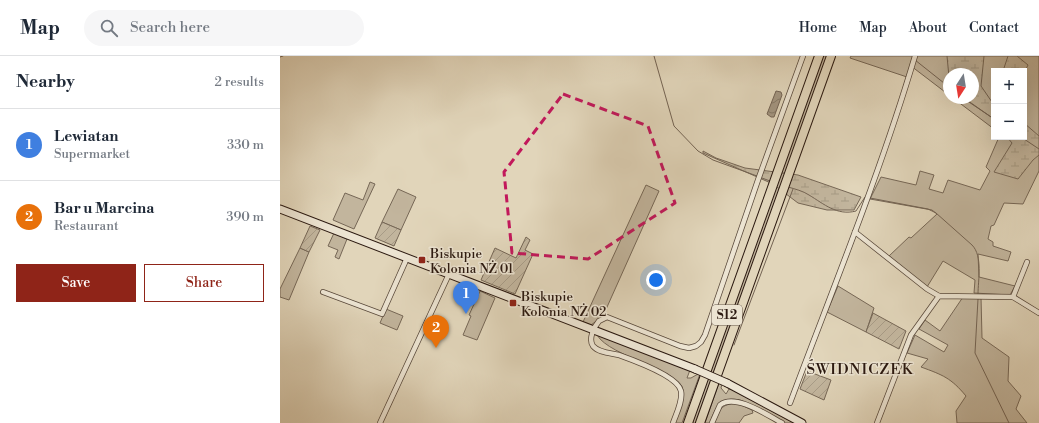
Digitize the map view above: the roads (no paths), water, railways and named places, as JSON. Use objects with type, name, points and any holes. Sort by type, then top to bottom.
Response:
[{"type":"highway","name":"S12","points":[[688,423],[819,56]]},
{"type":"highway","name":"S12","points":[[700,423],[831,56]]},
{"type":"street","points":[[673,423],[681,399],[679,385],[672,379],[649,368],[621,356],[597,349],[591,342],[594,330],[599,321],[607,317],[680,346],[693,347],[701,342],[719,298],[758,180],[803,56]]},
{"type":"street","points":[[790,403],[867,202],[898,113],[915,56]]},
{"type":"street","points":[[280,209],[695,369],[727,383],[802,423]]},
{"type":"street","points":[[855,232],[927,289],[939,296],[1013,297],[1039,313]]},
{"type":"street","points":[[323,292],[382,314],[407,258]]},
{"type":"street","points":[[1013,297],[1027,262]]},
{"type":"street","points":[[380,423],[449,274]]},
{"type":"street","points":[[877,423],[913,331],[939,296]]},
{"type":"street","points":[[712,423],[720,406],[731,401],[741,402],[782,423]]},
{"type":"water","points":[[776,91],[781,92],[782,95],[774,117],[771,117],[767,114]]},
{"type":"waterway","points":[[654,56],[674,126],[698,151],[713,160],[757,176]]},
{"type":"waterway","points":[[915,60],[943,82]]},
{"type":"waterway","points":[[972,104],[991,117]]},
{"type":"waterway","points":[[1026,140],[1039,149]]},
{"type":"waterway","points":[[762,178],[770,181]]},
{"type":"waterway","points":[[788,187],[804,192],[825,205],[837,211],[843,212],[856,211],[865,197]]},
{"type":"waterway","points":[[734,345],[793,189]]},
{"type":"waterway","points":[[870,198],[928,209],[936,213],[972,245],[978,255],[978,294]]},
{"type":"waterway","points":[[978,299],[975,353],[1009,423]]},
{"type":"place","name":"Biskupie Kolonia NŻ 01","points":[[422,260]]},
{"type":"place","name":"Biskupie Kolonia NŻ 02","points":[[513,303]]},
{"type":"place","name":"Lewiatan","points":[[466,314]]},
{"type":"place","name":"Bar u Marcina","points":[[436,348]]},
{"type":"district","name":"ŚWIDNICZEK","points":[[860,369]]}]
